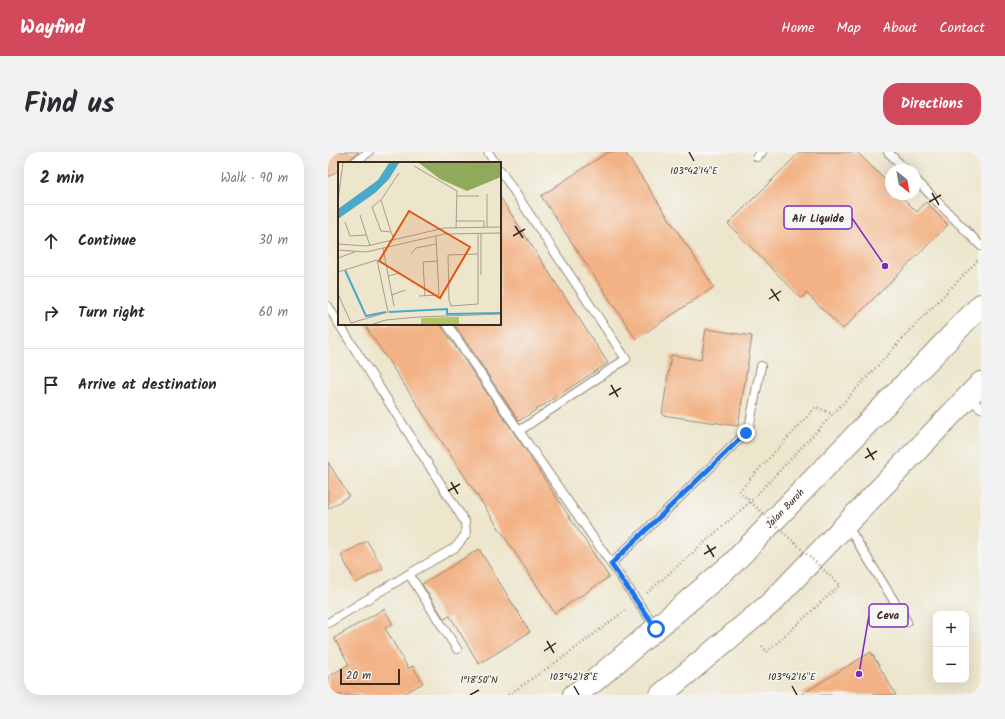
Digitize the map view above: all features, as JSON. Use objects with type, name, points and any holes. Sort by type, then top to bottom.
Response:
[{"type":"main road","name":"Jalan Buroh","points":[[574,695],[594,682],[732,564],[981,305]]},
{"type":"main road","points":[[661,695],[771,604],[847,524],[976,396]]},
{"type":"lane","points":[[354,162],[369,152]]},
{"type":"lane","points":[[488,152],[494,162]]},
{"type":"lane","points":[[888,152],[900,164]]},
{"type":"lane","points":[[501,172],[626,359],[519,431]]},
{"type":"lane","points":[[921,185],[981,246]]},
{"type":"lane","points":[[328,306],[338,322]]},
{"type":"lane","points":[[328,623],[456,547],[466,534],[465,522],[340,325]]},
{"type":"lane","points":[[448,325],[656,629]]},
{"type":"lane","points":[[611,564],[746,433],[750,423],[761,366]]},
{"type":"lane","points":[[847,524],[907,622]]},
{"type":"lane","points":[[409,574],[457,649]]},
{"type":"path","points":[[508,695],[565,656],[638,601],[749,503],[981,256]]},
{"type":"path","points":[[762,646],[767,652],[840,586],[739,491],[816,407],[833,414]]},
{"type":"building","points":[[328,152],[359,152],[348,162],[338,162],[338,171],[328,177]]},
{"type":"building","points":[[608,152],[625,152],[714,287],[636,339],[541,196]]},
{"type":"building","points":[[800,152],[857,152],[885,180],[885,200],[905,200],[917,212],[926,202],[948,225],[843,329],[806,293],[801,298],[728,224]]},
{"type":"building","points":[[501,199],[608,363],[519,421],[455,325],[501,325]]},
{"type":"building","points":[[365,325],[442,325],[520,442],[609,577],[555,613]]},
{"type":"building","points":[[706,329],[752,336],[738,426],[662,415],[671,355],[701,360]]},
{"type":"building","points":[[328,462],[349,496],[328,509]]},
{"type":"building","points":[[367,541],[383,568],[356,583],[341,555]]},
{"type":"building","points":[[479,549],[530,632],[479,664],[450,616],[444,619],[422,584]]},
{"type":"building","points":[[384,609],[393,624],[385,628],[408,668],[413,666],[423,683],[402,695],[328,695],[328,677],[349,664],[334,638]]},
{"type":"building","points":[[871,652],[896,695],[800,695]]},
{"type":"place","name":"Air Liquide","points":[[885,266]]},
{"type":"place","name":"Ceva","points":[[859,674]]},
{"type":"route","points":[[656,629],[611,564],[746,433]]}]
